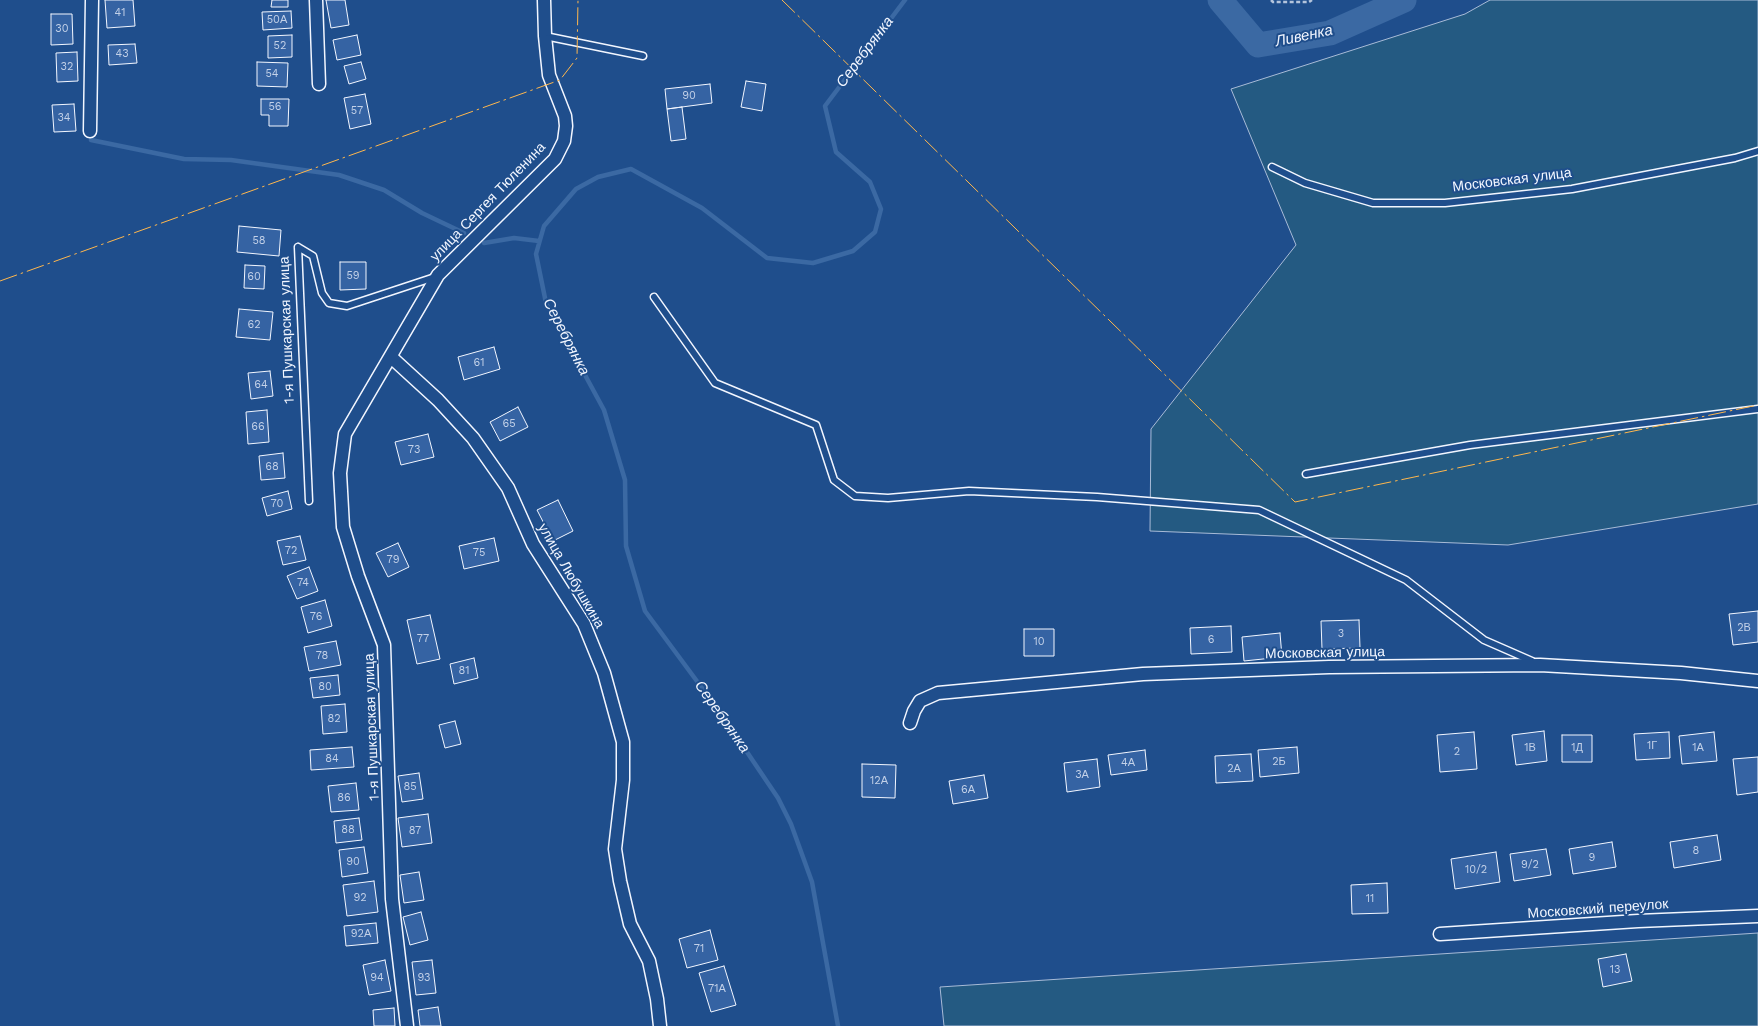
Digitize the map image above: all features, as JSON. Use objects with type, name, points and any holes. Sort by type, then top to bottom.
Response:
[{"type":"street","points":[[90,131],[92,0]]},
{"type":"street","points":[[316,0],[319,84]]},
{"type":"street","name":"улица Сергея Тюленина","points":[[391,357],[438,276],[555,159],[564,141],[565,116],[549,75],[544,0]]},
{"type":"street","name":"1-я Пушкарская улица","points":[[391,357],[344,434],[340,472],[343,527],[358,576],[384,645],[392,899],[407,1026]]},
{"type":"street","name":"улица Любушкина","points":[[391,357],[438,400],[473,438],[508,488],[533,544],[584,624],[604,673],[623,742],[624,780],[615,849],[620,881],[630,924],[649,961],[657,999],[660,1026]]},
{"type":"street","name":"Московская улица","points":[[910,723],[920,701],[938,693],[1143,674],[1330,667],[1540,665],[1681,672],[1758,682]]},
{"type":"street","name":"Московский переулок","points":[[1440,934],[1638,921],[1758,916]]},
{"type":"lane","points":[[545,36],[643,56]]},
{"type":"lane","name":"Московская улица","points":[[1272,167],[1305,183],[1373,203],[1445,203],[1572,189],[1735,158],[1758,151]]},
{"type":"lane","name":"1-я Пушкарская улица","points":[[309,501],[298,248],[313,256],[322,293],[329,304],[347,306],[438,276]]},
{"type":"lane","points":[[654,297],[715,383],[816,424],[834,480],[855,496],[888,498],[969,490],[1097,497],[1259,510],[1406,580],[1484,640],[1540,665]]},
{"type":"lane","points":[[1306,474],[1470,445],[1758,409]]},
{"type":"path","points":[[1271,0],[1273,2],[1309,2],[1312,0]]},
{"type":"shaded area","points":[[1490,0],[1758,0],[1758,504],[1508,545],[1150,531],[1151,429],[1296,245],[1231,89],[1465,14]]},
{"type":"shaded area","points":[[1758,933],[1758,1026],[944,1026],[940,987]]},
{"type":"building","points":[[105,0],[133,0],[135,26],[107,28]]},
{"type":"building","points":[[272,0],[288,0],[288,7],[271,7]]},
{"type":"building","points":[[326,0],[345,0],[349,25],[331,28]]},
{"type":"building","points":[[291,11],[292,28],[263,30],[262,12]]},
{"type":"building","points":[[51,14],[72,14],[73,44],[51,45]]},
{"type":"building","points":[[292,35],[292,57],[268,58],[268,36]]},
{"type":"building","points":[[357,35],[361,55],[337,60],[333,40]]},
{"type":"building","points":[[135,44],[137,63],[109,65],[108,45]]},
{"type":"building","points":[[77,52],[78,81],[57,82],[56,53]]},
{"type":"building","points":[[257,62],[288,63],[287,87],[257,86]]},
{"type":"building","points":[[361,62],[366,79],[349,84],[344,66]]},
{"type":"building","points":[[746,81],[766,84],[762,111],[741,107]]},
{"type":"building","points":[[710,84],[712,103],[667,109],[665,89]]},
{"type":"building","points":[[365,94],[371,124],[350,129],[344,98]]},
{"type":"building","points":[[261,99],[289,99],[288,126],[269,126],[269,115],[261,115]]},
{"type":"building","points":[[74,104],[76,131],[54,132],[52,105]]},
{"type":"building","points":[[682,107],[686,139],[671,141],[667,109]]},
{"type":"building","points":[[239,226],[281,230],[279,256],[237,252]]},
{"type":"building","points":[[340,262],[366,262],[366,289],[340,290]]},
{"type":"building","points":[[245,265],[265,266],[264,289],[244,288]]},
{"type":"building","points":[[239,309],[273,312],[270,340],[236,337]]},
{"type":"building","points":[[494,347],[500,369],[464,380],[458,357]]},
{"type":"building","points":[[270,371],[273,396],[251,399],[248,373]]},
{"type":"building","points":[[518,407],[528,427],[500,441],[490,422]]},
{"type":"building","points":[[267,410],[269,442],[248,444],[246,412]]},
{"type":"building","points":[[428,434],[434,457],[401,465],[395,442]]},
{"type":"building","points":[[283,453],[285,478],[261,480],[259,456]]},
{"type":"building","points":[[288,491],[292,509],[267,516],[262,498]]},
{"type":"building","points":[[558,500],[573,531],[553,541],[537,510]]},
{"type":"building","points":[[300,536],[306,560],[283,565],[277,541]]},
{"type":"building","points":[[494,538],[499,561],[464,569],[459,546]]},
{"type":"building","points":[[398,543],[409,567],[388,577],[376,553]]},
{"type":"building","points":[[309,567],[318,591],[297,599],[287,576]]},
{"type":"building","points":[[325,600],[332,626],[308,633],[301,607]]},
{"type":"building","points":[[1758,611],[1758,642],[1733,645],[1729,614]]},
{"type":"building","points":[[430,615],[440,659],[417,664],[407,620]]},
{"type":"building","points":[[1359,620],[1360,648],[1322,649],[1321,621]]},
{"type":"building","points":[[1231,626],[1232,652],[1191,654],[1190,628]]},
{"type":"building","points":[[1024,629],[1054,629],[1054,656],[1024,656]]},
{"type":"building","points":[[1280,633],[1282,657],[1244,661],[1242,637]]},
{"type":"building","points":[[336,641],[341,665],[309,671],[304,647]]},
{"type":"building","points":[[474,658],[478,678],[454,684],[450,664]]},
{"type":"building","points":[[338,675],[340,695],[313,698],[310,678]]},
{"type":"building","points":[[345,704],[347,732],[323,734],[321,706]]},
{"type":"building","points":[[455,721],[461,744],[445,748],[439,725]]},
{"type":"building","points":[[1544,731],[1547,761],[1516,765],[1512,735]]},
{"type":"building","points":[[1474,732],[1477,769],[1440,772],[1437,735]]},
{"type":"building","points":[[1669,732],[1670,758],[1636,760],[1634,734]]},
{"type":"building","points":[[1714,732],[1717,761],[1682,764],[1679,736]]},
{"type":"building","points":[[1562,735],[1592,735],[1592,762],[1562,762]]},
{"type":"building","points":[[352,747],[354,767],[311,770],[310,750]]},
{"type":"building","points":[[1297,747],[1299,773],[1260,777],[1258,750]]},
{"type":"building","points":[[1145,750],[1147,770],[1111,775],[1108,755]]},
{"type":"building","points":[[1251,754],[1253,781],[1216,783],[1215,756]]},
{"type":"building","points":[[1758,757],[1758,792],[1737,795],[1733,759]]},
{"type":"building","points":[[1097,759],[1100,787],[1067,792],[1064,763]]},
{"type":"building","points":[[862,764],[896,765],[895,798],[862,797]]},
{"type":"building","points":[[419,773],[423,799],[402,802],[398,776]]},
{"type":"building","points":[[984,775],[988,798],[953,804],[949,781]]},
{"type":"building","points":[[356,783],[359,810],[331,812],[328,786]]},
{"type":"building","points":[[428,814],[432,843],[402,847],[398,818]]},
{"type":"building","points":[[359,818],[362,840],[336,843],[334,821]]},
{"type":"building","points":[[1717,835],[1721,860],[1674,868],[1670,842]]},
{"type":"building","points":[[1612,842],[1616,867],[1573,874],[1569,849]]},
{"type":"building","points":[[364,847],[368,873],[342,877],[339,850]]},
{"type":"building","points":[[1546,849],[1551,875],[1514,881],[1510,854]]},
{"type":"building","points":[[1496,852],[1500,882],[1455,889],[1451,859]]},
{"type":"building","points":[[419,872],[424,900],[404,903],[400,875]]},
{"type":"building","points":[[374,881],[378,912],[347,916],[343,885]]},
{"type":"building","points":[[1387,883],[1388,913],[1352,914],[1351,885]]},
{"type":"building","points":[[421,912],[428,940],[410,945],[403,917]]},
{"type":"building","points":[[376,923],[378,943],[346,946],[344,926]]},
{"type":"building","points":[[710,930],[718,960],[687,968],[679,939]]},
{"type":"building","points":[[1626,954],[1632,981],[1603,987],[1598,959]]},
{"type":"building","points":[[385,960],[391,991],[369,995],[363,965]]},
{"type":"building","points":[[432,960],[436,993],[416,995],[412,962]]},
{"type":"building","points":[[724,966],[736,1005],[711,1012],[699,973]]},
{"type":"building","points":[[438,1007],[441,1026],[420,1026],[418,1010]]},
{"type":"building","points":[[394,1008],[395,1026],[374,1026],[373,1010]]},
{"type":"waterway","name":"Серебрянка","points":[[838,1026],[812,882],[791,824],[778,798],[722,715],[645,611],[626,546],[625,480],[604,410],[546,303],[536,254],[544,226],[576,189],[598,177],[631,169],[702,208],[767,258],[813,263],[853,251],[875,232],[881,209],[870,182],[836,152],[825,106],[905,0]]},
{"type":"waterway","name":"Ливенка","points":[[1220,0],[1258,45],[1330,33],[1404,0]]},
{"type":"waterway","points":[[91,140],[184,159],[231,160],[339,175],[384,190],[422,213],[464,233]]},
{"type":"waterway","points":[[484,243],[514,238],[539,241]]},
{"type":"power","points":[[0,281],[560,80],[577,58],[578,0]]},
{"type":"power","points":[[782,0],[1295,502],[1758,405]]}]
